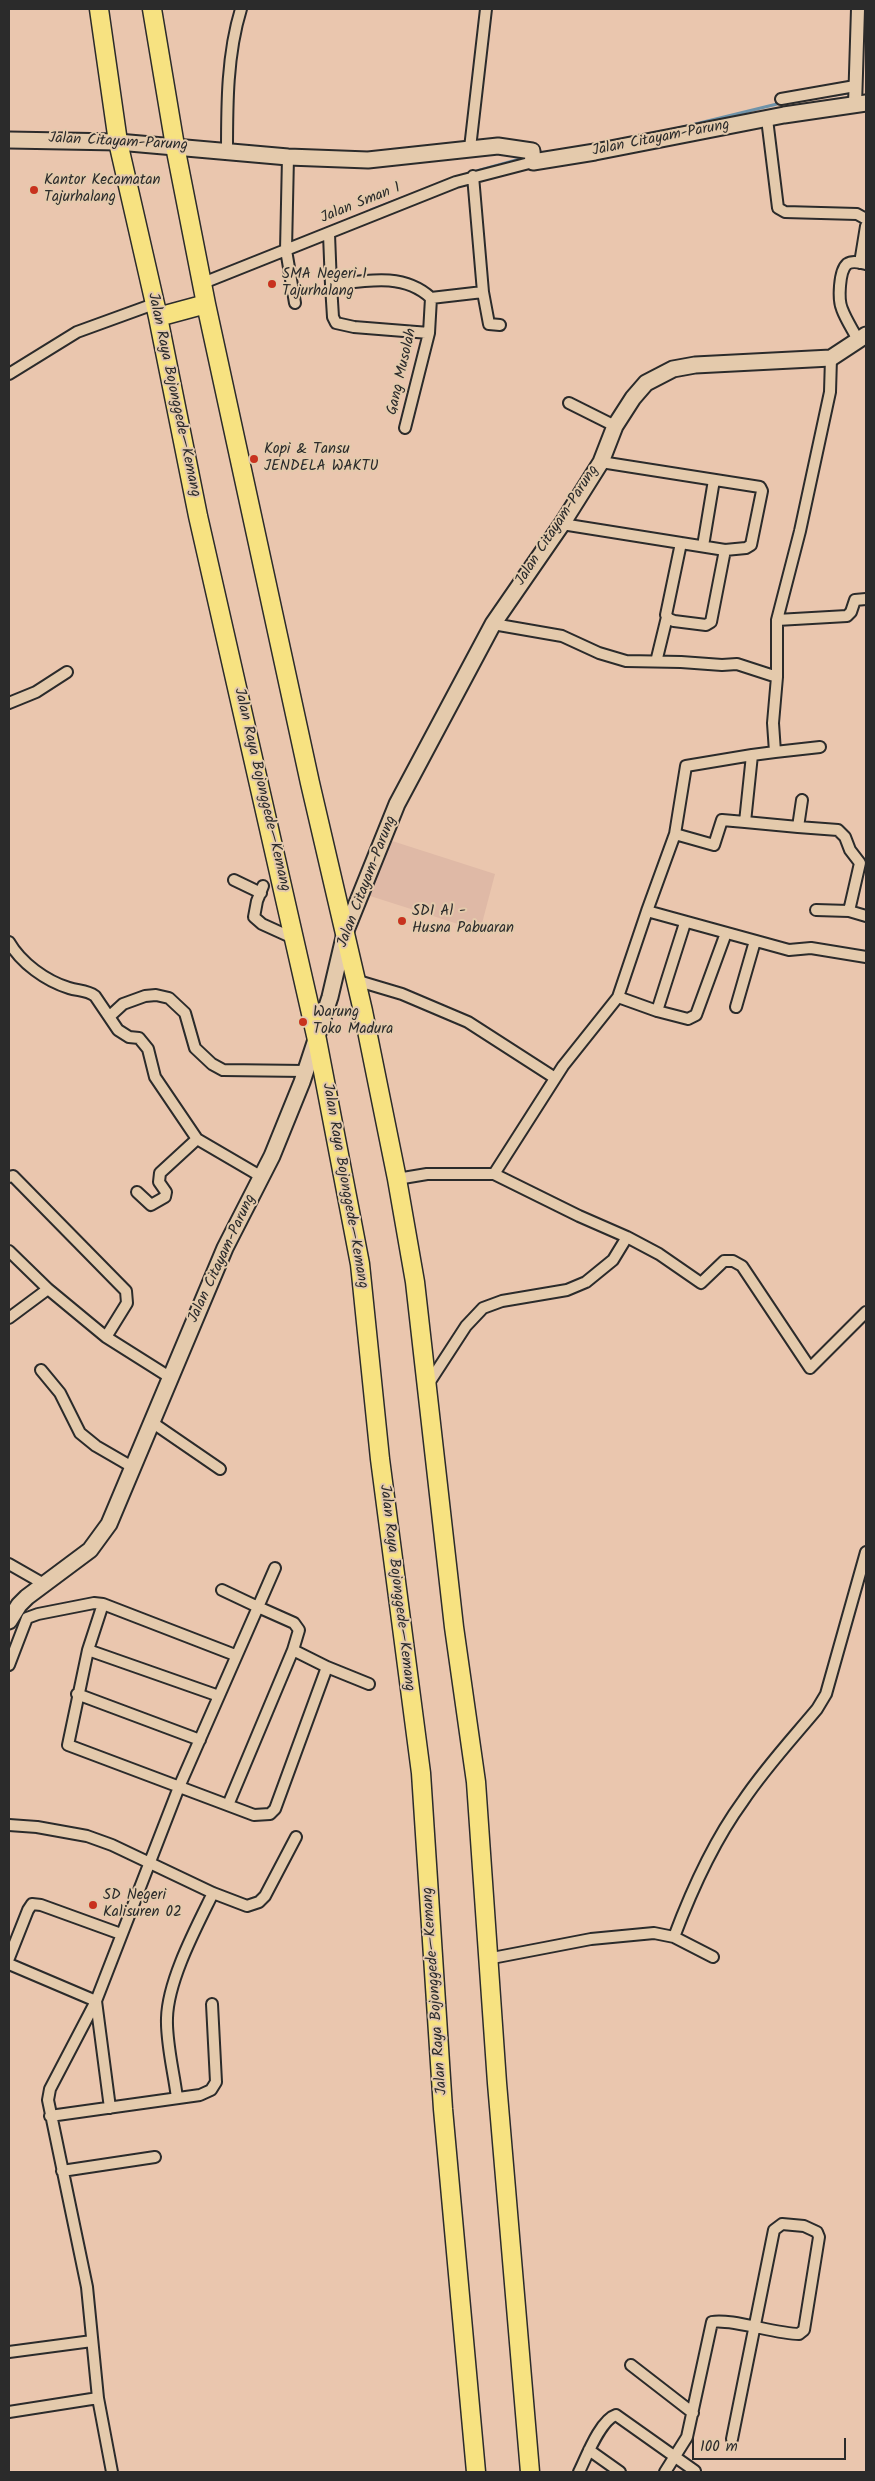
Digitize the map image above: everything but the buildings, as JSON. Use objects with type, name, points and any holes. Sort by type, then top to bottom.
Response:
[{"type":"highway","name":"Jalan Raya Bojonggede—Kemang","points":[[99,9],[118,142],[156,310],[194,496],[296,940],[360,1264],[380,1459],[421,1774],[443,2109],[476,2472]]},
{"type":"highway","points":[[152,9],[174,146],[206,304],[398,1179],[415,1282],[454,1627],[476,1782],[487,1959],[519,2360],[530,2472]]},
{"type":"highway","points":[[156,310],[206,304]]},
{"type":"main road","name":"Jalan Citayam-Parung","points":[[9,140],[118,142],[288,157],[368,160],[498,146],[532,158],[595,152],[767,118],[857,96]]},
{"type":"main road","points":[[831,358],[862,337]]},
{"type":"main road","name":"Jalan Citayam-Parung","points":[[10,1616],[19,1605],[44,1584],[74,1564],[96,1545],[109,1524],[225,1248],[262,1177],[306,1071],[317,1040],[345,933],[397,804],[493,624],[562,524],[600,462],[615,426],[633,398],[646,383],[673,369],[696,365],[831,358]]},
{"type":"street","points":[[227,152],[230,72],[235,28],[241,9]]},
{"type":"street","points":[[470,148],[486,9]]},
{"type":"street","points":[[781,98],[857,96],[858,9]]},
{"type":"street","points":[[767,118],[778,208],[785,212],[859,215],[866,219]]},
{"type":"street","points":[[288,157],[286,250],[295,303]]},
{"type":"street","name":"Jalan Sman 1","points":[[203,282],[473,176],[532,158]]},
{"type":"street","points":[[473,176],[483,292],[488,324],[500,325]]},
{"type":"street","points":[[862,337],[842,310],[839,296],[845,267],[854,262],[863,263],[866,226]]},
{"type":"street","points":[[328,234],[333,317],[336,323],[429,333]]},
{"type":"street","points":[[331,285],[374,280],[400,282],[414,286],[430,298],[483,292]]},
{"type":"street","name":"Gang Musolah","points":[[405,428],[429,333],[430,298]]},
{"type":"street","points":[[9,374],[77,332],[156,310]]},
{"type":"street","points":[[775,752],[773,723],[777,676],[777,620],[800,531],[830,392],[831,358]]},
{"type":"street","points":[[569,403],[615,426]]},
{"type":"street","points":[[562,524],[725,550],[751,546],[762,491],[760,487],[600,462]]},
{"type":"street","points":[[702,546],[714,480]]},
{"type":"street","points":[[656,658],[667,617],[681,543]]},
{"type":"street","points":[[667,617],[672,620],[706,625],[711,622],[725,550]]},
{"type":"street","points":[[777,620],[846,616],[851,612],[856,600],[866,599]]},
{"type":"street","points":[[493,624],[562,636],[599,653],[626,661],[681,662],[722,666],[737,664],[777,676]]},
{"type":"street","points":[[9,703],[36,692],[67,672]]},
{"type":"street","points":[[494,1174],[555,1078],[618,997],[646,911],[675,834],[686,766],[752,755],[820,747]]},
{"type":"street","points":[[745,822],[752,755]]},
{"type":"street","points":[[798,827],[802,800]]},
{"type":"street","points":[[675,834],[714,845],[721,821],[838,830],[845,836],[848,846],[860,863],[849,911]]},
{"type":"street","points":[[234,880],[262,890],[257,901],[254,917],[262,924],[296,940]]},
{"type":"street","points":[[816,910],[849,911],[866,916]]},
{"type":"street","points":[[646,911],[789,950],[811,948],[866,957]]},
{"type":"street","points":[[656,1011],[685,923]]},
{"type":"street","points":[[618,997],[656,1011],[688,1019],[696,1015],[726,933]]},
{"type":"street","points":[[736,1006],[755,941]]},
{"type":"street","points":[[9,942],[22,960],[46,977],[70,989],[90,992],[95,996],[118,1030],[129,1037],[138,1038],[148,1049],[155,1077],[197,1139],[262,1177]]},
{"type":"street","points":[[355,980],[402,994],[468,1022],[555,1078]]},
{"type":"street","points":[[110,1016],[123,1004],[145,996],[167,997],[185,1013],[195,1048],[218,1068],[223,1070],[306,1071]]},
{"type":"street","points":[[137,1192],[151,1205],[165,1197],[166,1192],[159,1182],[160,1173],[197,1139]]},
{"type":"street","points":[[398,1179],[427,1174],[494,1174],[579,1216],[627,1237],[659,1254],[701,1283],[724,1261],[733,1261],[742,1266],[810,1368],[865,1316]]},
{"type":"street","points":[[9,1177],[13,1176],[126,1291],[127,1303],[106,1337]]},
{"type":"street","points":[[426,1386],[466,1326],[483,1308],[502,1301],[567,1290],[586,1282],[613,1260],[627,1237]]},
{"type":"street","points":[[9,1250],[48,1289],[106,1337],[171,1378]]},
{"type":"street","points":[[9,1318],[48,1289]]},
{"type":"street","points":[[41,1370],[60,1393],[80,1433],[96,1446],[134,1468]]},
{"type":"street","points":[[153,1423],[220,1469]]},
{"type":"street","points":[[674,1937],[719,1837],[743,1800],[817,1709],[826,1694],[866,1552]]},
{"type":"street","points":[[9,1564],[44,1584]]},
{"type":"street","points":[[112,2472],[98,2398],[87,2287],[48,2100],[50,2089],[96,2001],[148,1863],[179,1788],[235,1655],[275,1568]]},
{"type":"street","points":[[222,1590],[297,1625],[299,1630],[293,1650],[228,1805]]},
{"type":"street","points":[[9,1665],[27,1618],[65,1609],[103,1604],[235,1655]]},
{"type":"street","points":[[103,1604],[88,1650],[77,1694],[68,1742],[70,1747],[258,1816],[270,1814],[275,1808],[327,1667]]},
{"type":"street","points":[[88,1650],[219,1696]]},
{"type":"street","points":[[293,1650],[327,1667],[369,1684]]},
{"type":"street","points":[[77,1694],[200,1740]]},
{"type":"street","points":[[9,1825],[37,1827],[87,1836],[112,1845],[243,1906],[259,1902],[265,1896],[296,1837]]},
{"type":"street","points":[[177,2098],[167,2025],[168,2006],[185,1954],[213,1893]]},
{"type":"street","points":[[9,1958],[32,1904],[42,1905],[121,1934]]},
{"type":"street","points":[[487,1959],[615,1935],[654,1933],[674,1937],[713,1957]]},
{"type":"street","points":[[9,1964],[96,2001]]},
{"type":"street","points":[[96,2001],[110,2108]]},
{"type":"street","points":[[50,2116],[200,2094],[214,2087],[212,2004]]},
{"type":"street","points":[[62,2171],[155,2157]]},
{"type":"street","points":[[665,2472],[687,2437],[711,2323],[715,2321],[756,2328],[796,2334],[804,2330],[819,2238],[815,2230],[804,2226],[782,2224],[774,2230],[756,2328],[732,2439]]},
{"type":"street","points":[[9,2352],[92,2342]]},
{"type":"street","points":[[631,2365],[693,2413]]},
{"type":"street","points":[[9,2412],[98,2398]]},
{"type":"street","points":[[579,2472],[603,2426],[610,2417],[616,2415],[695,2471]]},
{"type":"street","points":[[590,2450],[620,2472]]},
{"type":"shaded area","points":[[386,839],[495,874],[480,931],[367,895]]},
{"type":"waterway","points":[[835,95],[853,92]]},
{"type":"waterway","points":[[675,129],[777,104]]},
{"type":"waterway","points":[[473,172],[527,157]]},
{"type":"waterway","points":[[371,210],[413,194]]},
{"type":"place","name":"Kantor Kecamatan Tajurhalang","points":[[34,190]]},
{"type":"place","name":"SMA Negeri 1 Tajurhalang","points":[[272,284]]},
{"type":"place","name":"Kopi & Tansu JENDELA WAKTU","points":[[254,459]]},
{"type":"place","name":"SDI Al - Husna Pabuaran","points":[[402,921]]},
{"type":"place","name":"Warung Toko Madura","points":[[303,1022]]},
{"type":"place","name":"SD Negeri Kalisuren 02","points":[[93,1905]]}]
